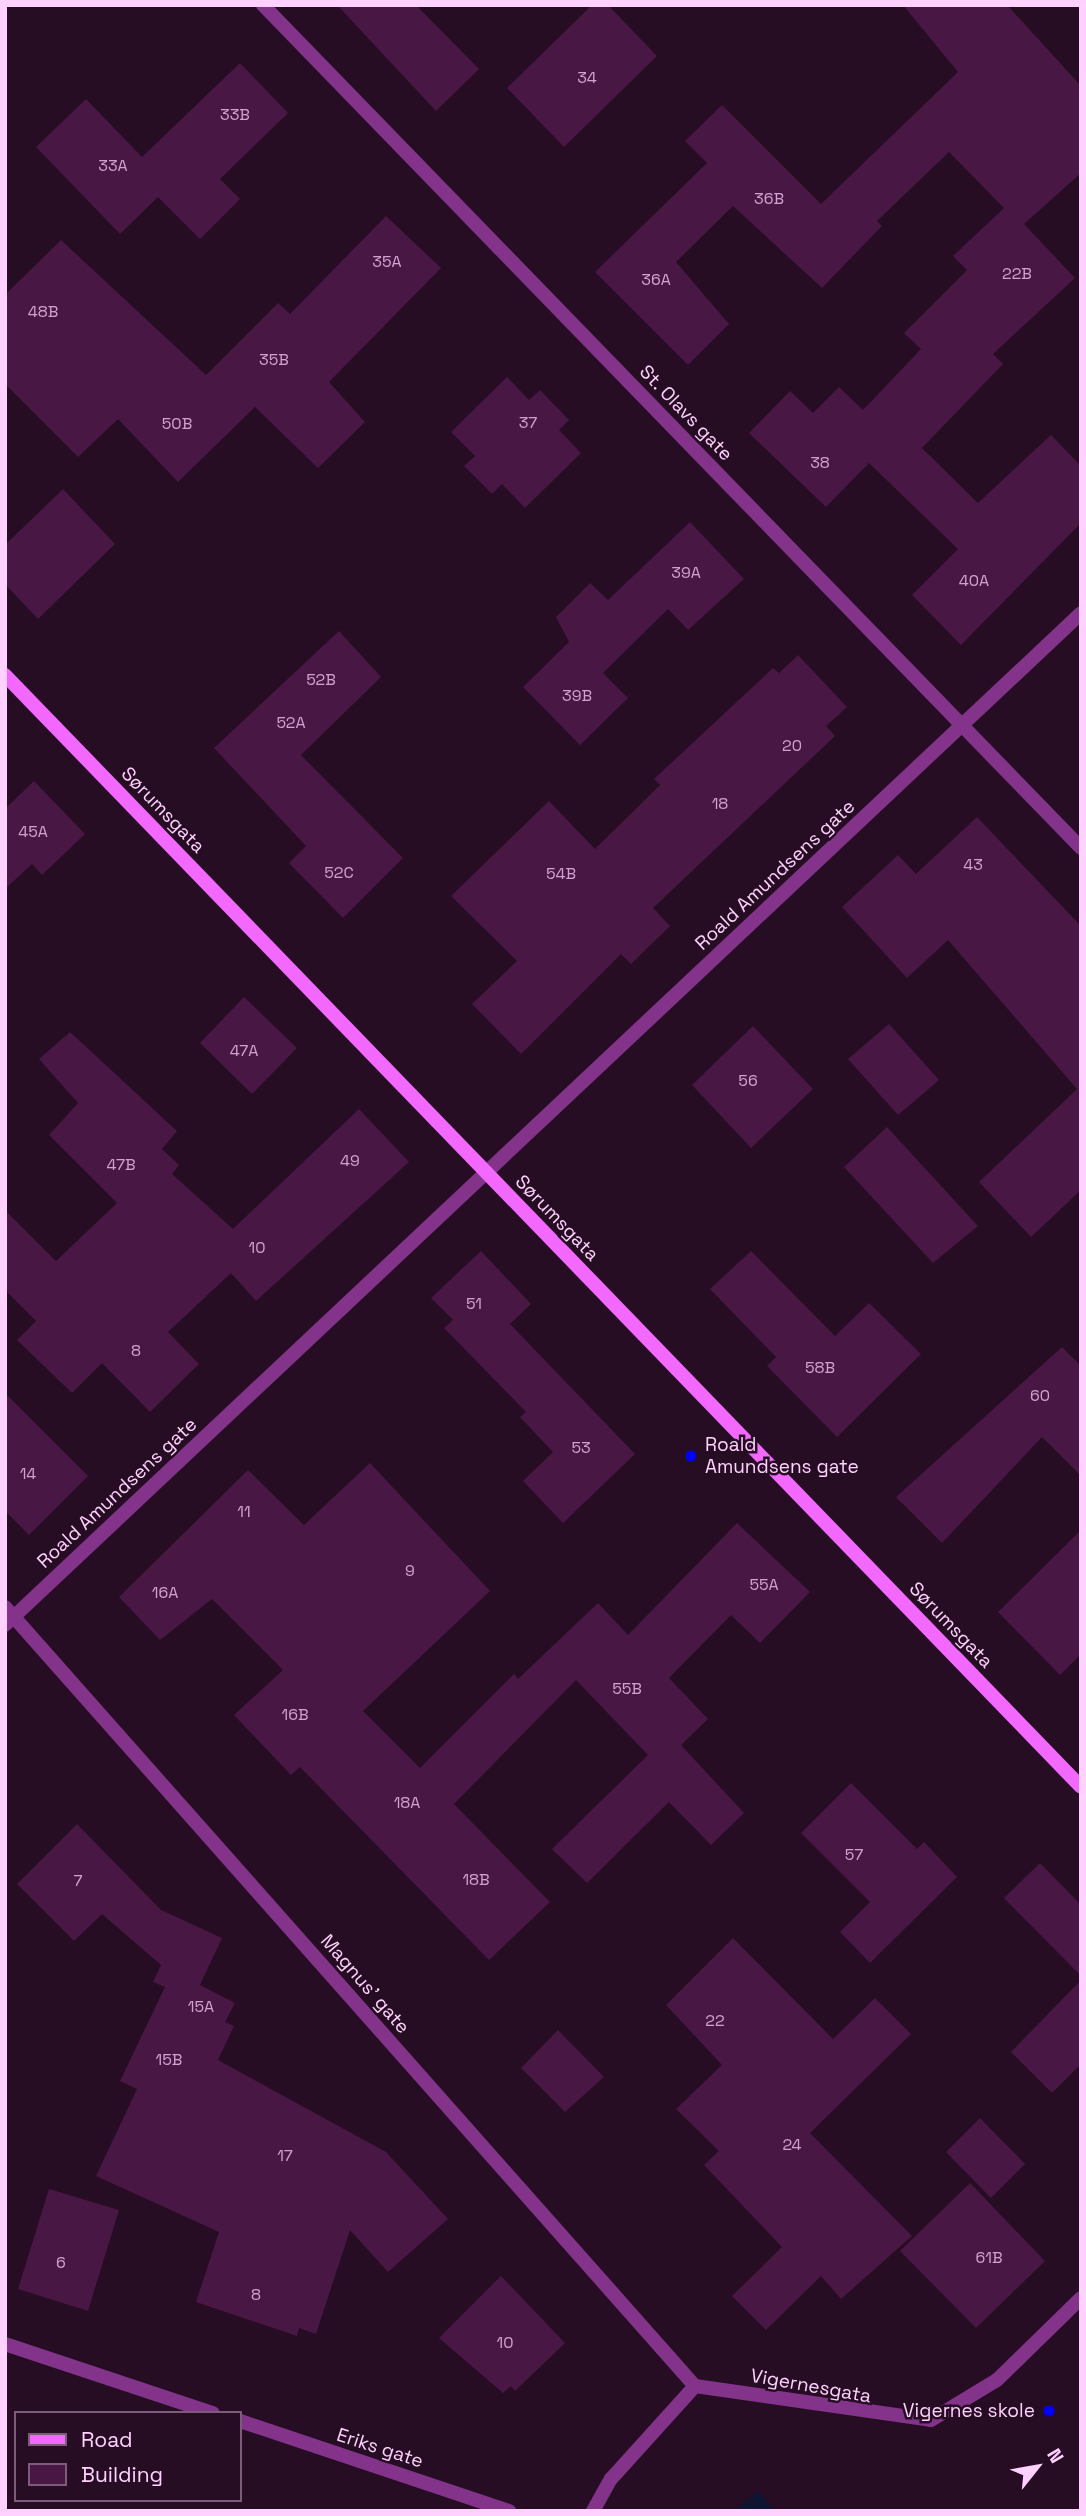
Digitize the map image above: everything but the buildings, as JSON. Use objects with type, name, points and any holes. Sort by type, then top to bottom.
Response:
[{"type":"main road","name":"Sørumsgata","points":[[5,675],[1081,1787]]},
{"type":"street","name":"St. Olavs gate","points":[[263,5],[1081,848]]},
{"type":"street","name":"Roald Amundsens gate","points":[[8,1616],[963,726],[1081,612]]},
{"type":"street","name":"Magnus' gate","points":[[8,1616],[695,2386]]},
{"type":"street","name":"Vigernesgata","points":[[695,2386],[930,2420],[997,2380],[1081,2298]]},
{"type":"street","points":[[5,2344],[208,2411]]},
{"type":"street","points":[[593,2511],[611,2479],[695,2386]]},
{"type":"street","name":"Eriks gate","points":[[242,2422],[509,2511]]},
{"type":"shaded area","points":[[758,2491],[775,2511],[734,2511]]},
{"type":"place","name":"Roald Amundsens gate","points":[[691,1456]]},
{"type":"place","name":"Vigernes skole","points":[[1049,2411]]}]
